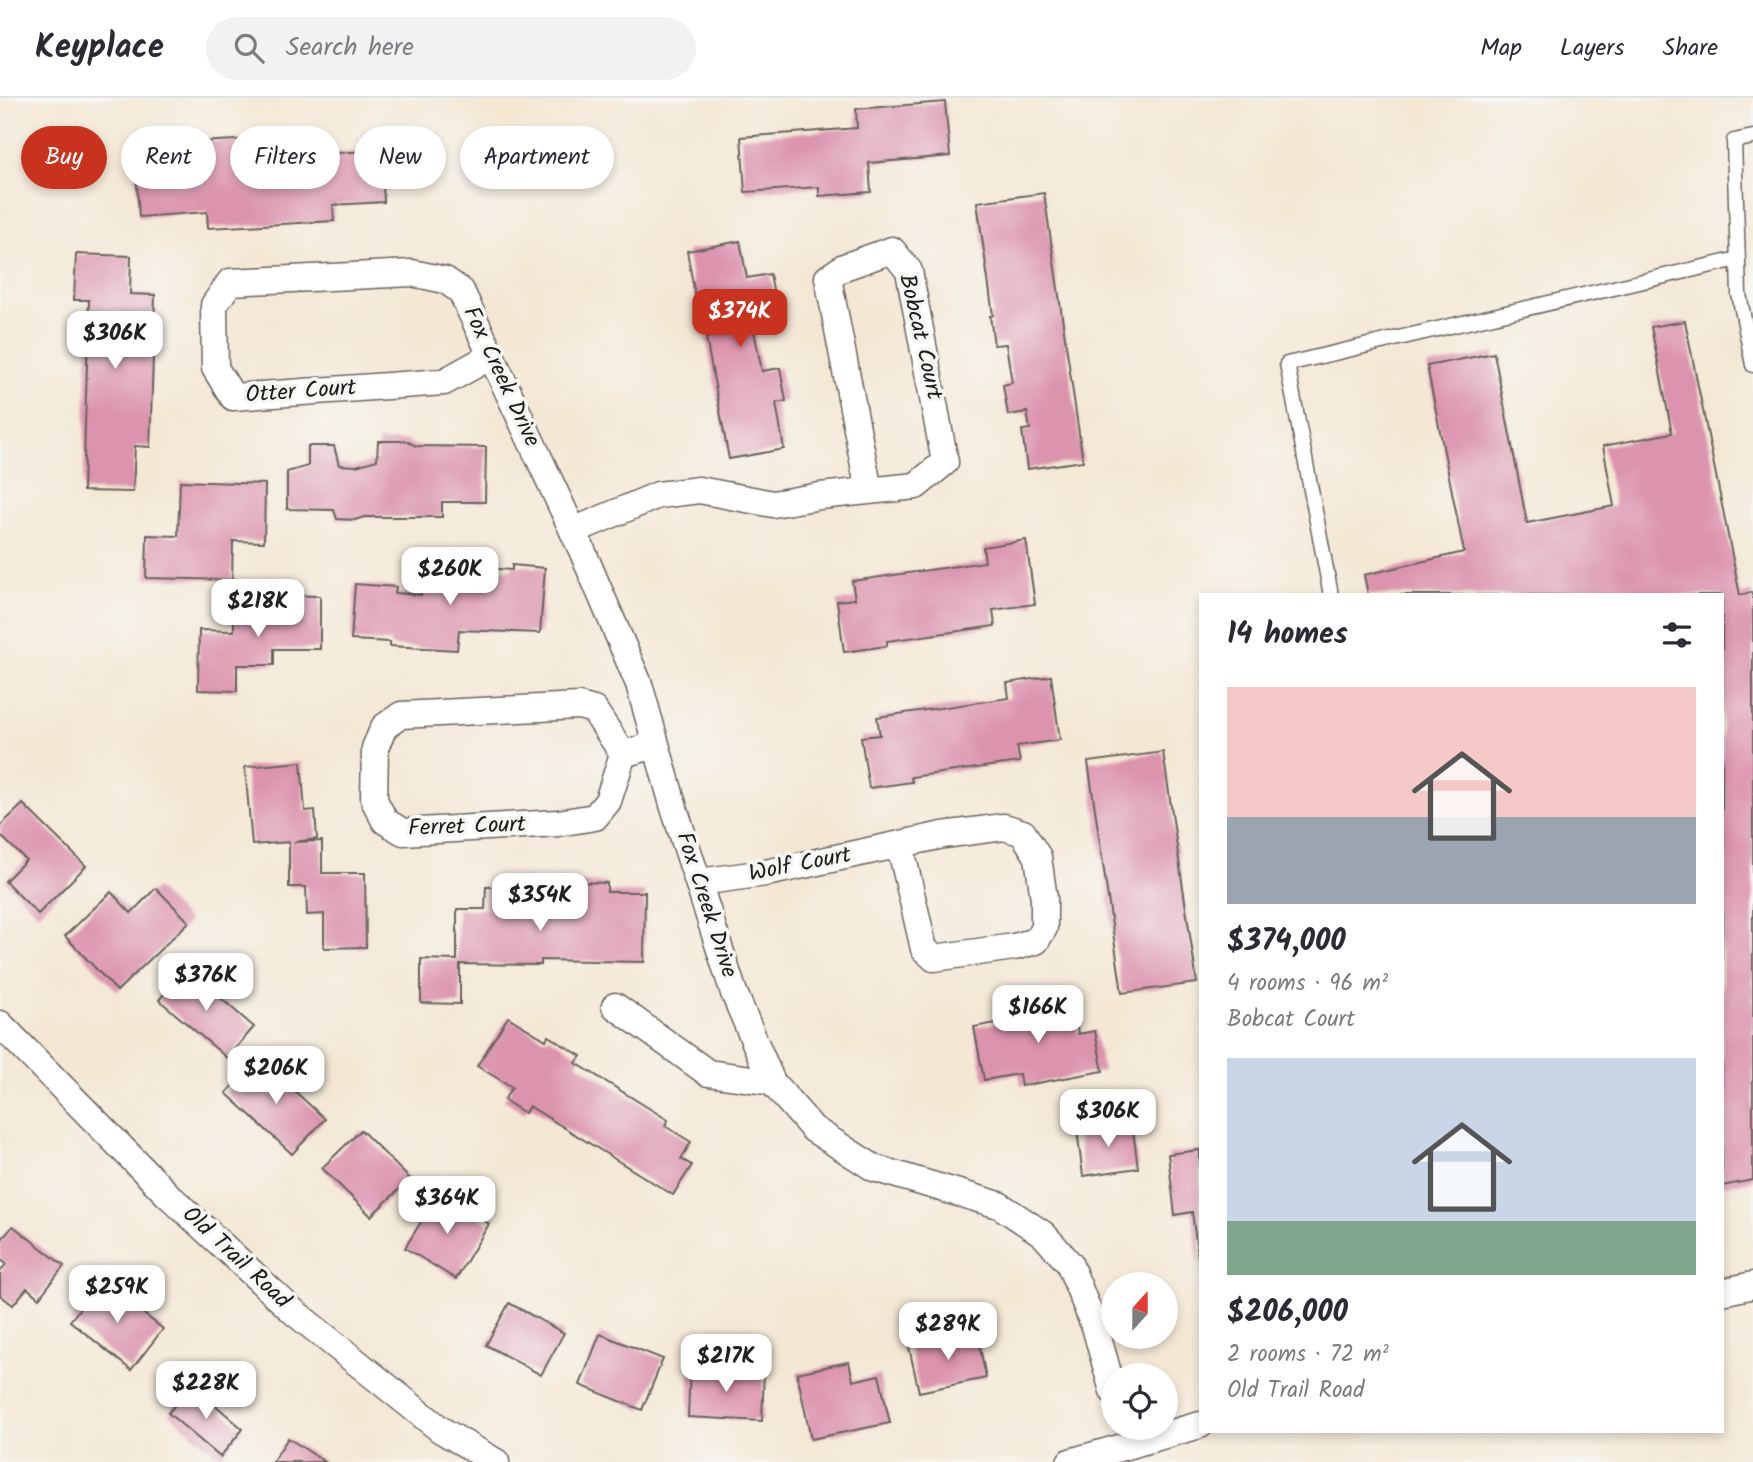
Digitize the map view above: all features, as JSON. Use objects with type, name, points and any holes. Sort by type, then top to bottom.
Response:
[{"type":"street","name":"Bobcat Court","points":[[573,531],[658,495],[699,490],[773,504],[916,486],[945,461],[909,271],[892,250],[844,267],[828,278],[869,491]]},
{"type":"street","name":"Otter Court","points":[[445,280],[412,273],[230,282],[214,305],[215,368],[233,397],[444,382],[492,356]]},
{"type":"street","name":"Fox Creek Drive","points":[[445,280],[461,291],[573,531],[639,684],[674,808],[734,993],[772,1082],[813,1129],[874,1168],[999,1205],[1043,1234],[1069,1263],[1096,1330],[1105,1363]]},
{"type":"street","name":"Ferret Court","points":[[579,706],[594,710],[623,754],[608,801],[595,817],[558,823],[403,832],[385,821],[373,800],[375,748],[384,727],[401,715],[579,706]]},
{"type":"street","points":[[623,754],[656,745]]},
{"type":"street","name":"Wolf Court","points":[[699,882],[766,873],[943,835],[1004,827],[1023,833],[1038,857],[1044,900],[1044,928],[1036,941],[1014,947],[934,958],[924,948],[900,845]]},
{"type":"street","points":[[615,1006],[708,1073],[772,1082]]},
{"type":"street","name":"Old Trail Road","points":[[0,1024],[167,1194],[294,1312],[441,1430],[496,1462]]},
{"type":"street","points":[[1724,1292],[1753,1285]]},
{"type":"street","points":[[1178,1428],[1199,1425]]},
{"type":"street","points":[[1070,1462],[1117,1440]]},
{"type":"lane","points":[[1753,137],[1734,141],[1740,293],[1753,365]]},
{"type":"lane","points":[[1331,593],[1287,364],[1738,259]]},
{"type":"building","points":[[945,102],[950,156],[869,163],[871,192],[819,196],[819,187],[745,192],[741,137],[857,128],[856,109]]},
{"type":"building","points":[[230,140],[230,189],[340,189],[340,153],[354,152],[354,189],[383,189],[384,202],[333,205],[334,221],[208,228],[207,212],[139,217],[137,189],[216,189],[216,141]]},
{"type":"building","points":[[1044,193],[1083,461],[1027,469],[1022,430],[1030,429],[1027,412],[1008,415],[1003,385],[1012,383],[1006,344],[994,345],[990,316],[993,315],[977,202]]},
{"type":"building","points":[[740,241],[747,278],[770,274],[780,326],[754,331],[762,371],[780,368],[786,401],[776,403],[784,449],[729,459],[706,338],[717,336],[709,294],[695,296],[687,251]]},
{"type":"building","points":[[76,254],[131,256],[130,294],[155,295],[150,447],[135,446],[133,492],[83,491],[89,300],[74,300]]},
{"type":"building","points":[[1685,321],[1740,595],[1752,592],[1753,595],[1753,1180],[1724,1186],[1724,593],[1368,593],[1364,575],[1464,552],[1427,366],[1494,353],[1527,523],[1614,506],[1603,446],[1672,433],[1651,327]]},
{"type":"building","points":[[378,441],[406,441],[416,446],[486,447],[485,502],[442,502],[442,517],[364,517],[355,520],[337,519],[334,510],[287,509],[287,472],[308,466],[308,446],[334,446],[339,465],[356,466],[377,460]]},
{"type":"building","points":[[180,481],[265,484],[264,542],[233,541],[232,580],[146,578],[147,535],[178,536]]},
{"type":"building","points":[[1026,540],[1035,604],[993,610],[995,626],[887,641],[887,646],[844,652],[837,601],[855,599],[852,581],[985,562],[983,547]]},
{"type":"building","points":[[423,564],[512,570],[512,565],[545,568],[540,633],[459,630],[457,650],[390,646],[390,642],[351,640],[355,584],[396,587],[395,593],[421,595]]},
{"type":"building","points":[[267,595],[320,596],[320,649],[274,649],[274,665],[237,665],[237,691],[198,690],[199,630],[234,631],[234,611],[266,612]]},
{"type":"building","points":[[1051,676],[1060,740],[1017,746],[1020,762],[911,777],[912,782],[869,788],[861,737],[880,735],[877,717],[1009,698],[1007,683]]},
{"type":"building","points":[[1163,752],[1197,983],[1122,993],[1088,762]]},
{"type":"building","points":[[301,762],[305,811],[315,810],[317,839],[294,842],[322,841],[322,873],[365,873],[366,947],[324,948],[324,914],[307,915],[306,887],[289,887],[289,842],[252,845],[245,767]]},
{"type":"building","points":[[23,804],[86,866],[38,914],[5,881],[26,860],[0,835],[0,826]]},
{"type":"building","points":[[576,882],[607,883],[607,892],[645,892],[644,962],[541,960],[541,965],[460,964],[460,1004],[421,1003],[421,959],[457,960],[457,909],[485,909],[486,887],[536,887],[536,894],[576,894]]},
{"type":"building","points":[[156,888],[189,922],[117,991],[65,936],[111,892],[131,913]]},
{"type":"building","points":[[186,968],[254,1027],[227,1058],[159,1000]]},
{"type":"building","points":[[1072,998],[1078,1034],[1095,1031],[1103,1071],[1021,1086],[1019,1074],[984,1080],[974,1027],[1018,1019],[1016,1008]]},
{"type":"building","points":[[508,1017],[546,1040],[548,1036],[581,1056],[576,1063],[668,1120],[665,1126],[691,1142],[681,1159],[692,1165],[673,1195],[529,1106],[525,1113],[504,1100],[512,1087],[477,1066]]},
{"type":"building","points":[[259,1058],[325,1119],[292,1154],[226,1093]]},
{"type":"building","points":[[1132,1122],[1138,1168],[1083,1176],[1077,1130]]},
{"type":"building","points":[[361,1130],[410,1179],[371,1216],[322,1168]]},
{"type":"building","points":[[1199,1150],[1199,1264],[1192,1212],[1175,1215],[1168,1154]]},
{"type":"building","points":[[438,1194],[489,1224],[456,1279],[405,1248]]},
{"type":"building","points":[[13,1226],[64,1266],[39,1298],[27,1288],[13,1305],[0,1295],[0,1272],[6,1264],[0,1259],[0,1241]]},
{"type":"building","points":[[102,1281],[163,1329],[131,1370],[70,1321]]},
{"type":"building","points":[[509,1303],[564,1333],[541,1375],[486,1345]]},
{"type":"building","points":[[977,1332],[986,1378],[919,1392],[909,1347]]},
{"type":"building","points":[[600,1334],[663,1359],[642,1410],[580,1385]]},
{"type":"building","points":[[849,1362],[853,1381],[879,1375],[890,1423],[811,1439],[797,1373]]},
{"type":"building","points":[[690,1367],[764,1371],[762,1421],[688,1417]]},
{"type":"building","points":[[192,1385],[243,1429],[220,1457],[168,1413]]},
{"type":"building","points":[[288,1438],[325,1462],[272,1462]]}]
